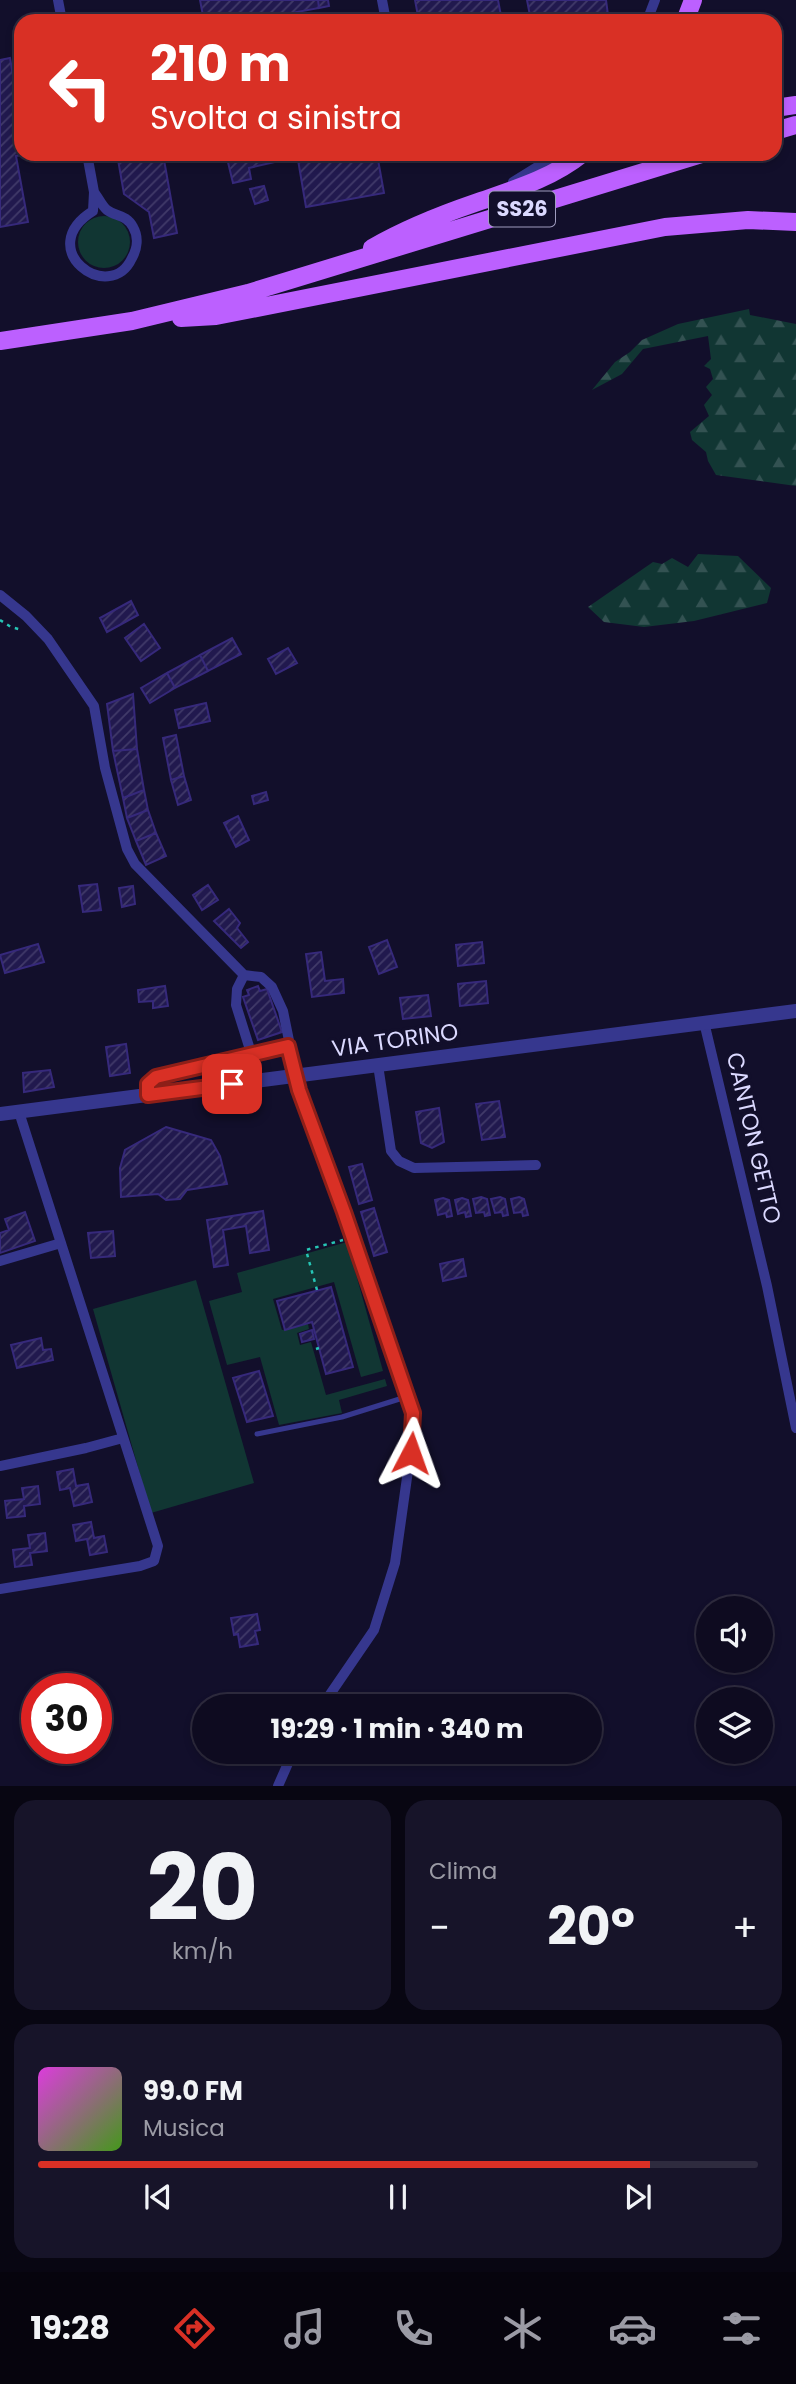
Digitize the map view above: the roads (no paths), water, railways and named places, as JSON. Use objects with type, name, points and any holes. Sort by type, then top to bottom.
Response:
[{"type":"main road","points":[[343,265],[398,233],[521,188],[573,161]]},
{"type":"main road","name":"SS26","points":[[0,341],[132,321],[248,293],[679,161]]},
{"type":"main road","points":[[132,321],[216,316],[665,227],[748,220],[796,222]]},
{"type":"street","points":[[88,161],[94,192],[93,211],[80,219],[74,228],[70,247],[75,261],[85,271],[97,276],[111,276],[124,270],[131,262],[136,249],[136,238],[133,227],[122,215],[107,210],[94,192]]},
{"type":"street","points":[[472,204],[548,161]]},
{"type":"street","points":[[0,596],[26,616],[48,639],[94,706],[105,768],[127,849],[135,864],[244,975],[261,977],[272,988],[283,1011],[289,1033],[288,1046],[299,1090],[408,1396],[413,1413],[413,1435],[395,1563],[374,1630],[330,1694]]},
{"type":"street","points":[[244,975],[237,989],[236,1005],[252,1056]]},
{"type":"street","name":"VIA TORINO","points":[[0,1114],[796,1011]]},
{"type":"street","name":"CANTON GETTO","points":[[704,1022],[767,1286],[796,1428]]},
{"type":"street","points":[[148,1095],[148,1084],[156,1077],[288,1046]]},
{"type":"street","points":[[378,1065],[391,1151],[405,1165],[434,1169],[536,1165]]},
{"type":"street","points":[[0,1589],[140,1566],[154,1561],[158,1546],[19,1112]]},
{"type":"street","points":[[0,1261],[61,1244]]},
{"type":"street","points":[[0,1466],[123,1438]]},
{"type":"street","points":[[278,1786],[288,1764]]},
{"type":"lane","points":[[257,1434],[342,1417],[408,1396]]}]
